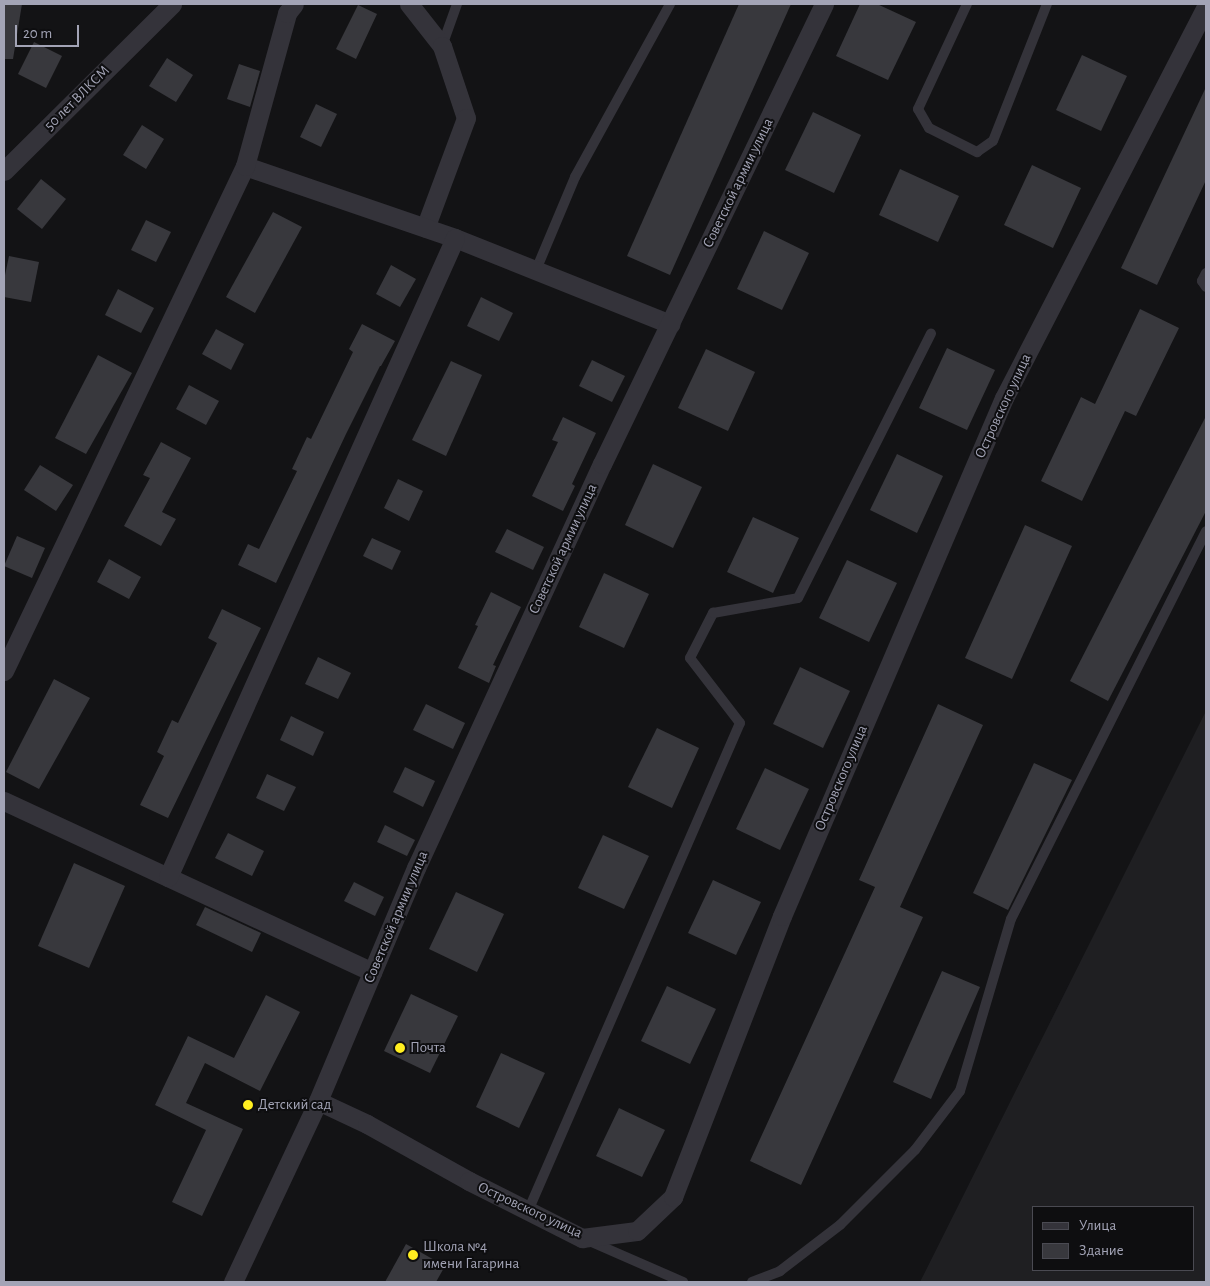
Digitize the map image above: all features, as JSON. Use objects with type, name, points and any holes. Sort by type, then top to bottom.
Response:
[{"type":"street","name":"50 лет ВЛКСМ","points":[[4,171],[172,4]]},
{"type":"street","points":[[4,672],[245,166],[287,13],[294,4]]},
{"type":"street","points":[[410,4],[442,46],[466,118],[425,228]]},
{"type":"street","name":"Советской армии улица","points":[[233,1282],[318,1101],[416,868],[602,464],[824,4]]},
{"type":"street","name":"Островского улица","points":[[318,1101],[367,1124],[469,1181],[582,1238],[637,1230],[673,1197],[782,916],[1004,398],[1206,6]]},
{"type":"street","points":[[245,166],[455,238],[670,324]]},
{"type":"street","points":[[168,877],[455,238]]},
{"type":"street","points":[[4,801],[372,972]]},
{"type":"lane","points":[[442,46],[457,4]]},
{"type":"lane","points":[[536,270],[574,177],[670,4]]},
{"type":"lane","points":[[967,4],[918,109],[929,128],[977,152],[993,141],[1047,4]]},
{"type":"lane","points":[[1206,273],[1202,282],[1206,287]]},
{"type":"lane","points":[[528,1211],[740,723],[690,658],[713,613],[798,598],[931,334]]},
{"type":"lane","points":[[752,1282],[780,1271],[840,1225],[915,1150],[960,1091],[1011,919],[1206,531]]},
{"type":"lane","points":[[582,1238],[683,1282]]},
{"type":"shaded area","points":[[1206,711],[1206,1282],[920,1282]]},
{"type":"building","points":[[4,4],[22,4],[13,59],[4,59]]},
{"type":"building","points":[[739,4],[791,4],[670,275],[627,256]]},
{"type":"building","points":[[860,4],[877,4],[916,22],[888,80],[836,56]]},
{"type":"building","points":[[358,5],[377,14],[356,59],[336,49]]},
{"type":"building","points":[[34,42],[62,56],[46,88],[18,74]]},
{"type":"building","points":[[1082,55],[1127,76],[1101,131],[1056,110]]},
{"type":"building","points":[[167,58],[193,75],[176,102],[149,86]]},
{"type":"building","points":[[239,64],[260,71],[250,107],[227,99]]},
{"type":"building","points":[[1206,87],[1206,180],[1157,285],[1121,268]]},
{"type":"building","points":[[316,104],[337,114],[321,147],[300,137]]},
{"type":"building","points":[[813,112],[861,135],[834,193],[785,170]]},
{"type":"building","points":[[142,125],[164,139],[146,169],[123,155]]},
{"type":"building","points":[[1032,165],[1081,188],[1053,248],[1004,225]]},
{"type":"building","points":[[900,169],[959,196],[938,242],[879,215]]},
{"type":"building","points":[[41,179],[66,199],[42,229],[17,209]]},
{"type":"building","points":[[273,212],[302,227],[255,313],[226,297]]},
{"type":"building","points":[[146,220],[171,232],[156,262],[131,250]]},
{"type":"building","points":[[764,231],[809,253],[782,310],[737,289]]},
{"type":"building","points":[[9,256],[39,262],[31,302],[4,297],[4,280]]},
{"type":"building","points":[[391,265],[416,279],[400,307],[376,294]]},
{"type":"building","points":[[118,289],[154,308],[141,333],[105,315]]},
{"type":"building","points":[[481,297],[513,313],[499,341],[467,326]]},
{"type":"building","points":[[1140,309],[1179,328],[1136,416],[1125,411],[1082,501],[1041,481],[1081,397],[1095,404]]},
{"type":"building","points":[[362,324],[395,341],[380,366],[346,434],[276,583],[238,565],[248,544],[259,549],[297,471],[292,469],[307,437],[311,439],[353,352],[349,349]]},
{"type":"building","points":[[216,329],[244,344],[231,370],[202,354]]},
{"type":"building","points":[[947,348],[995,370],[967,430],[919,408]]},
{"type":"building","points":[[706,349],[755,372],[728,431],[678,408]]},
{"type":"building","points":[[98,355],[132,373],[86,454],[55,438]]},
{"type":"building","points":[[592,360],[625,376],[612,402],[579,386]]},
{"type":"building","points":[[451,361],[482,375],[446,456],[412,440]]},
{"type":"building","points":[[189,385],[219,401],[206,425],[176,409]]},
{"type":"building","points":[[1206,416],[1206,511],[1108,701],[1070,681]]},
{"type":"building","points":[[563,417],[596,433],[572,484],[575,486],[563,511],[532,496],[558,442],[552,440]]},
{"type":"building","points":[[161,442],[191,458],[162,512],[176,519],[161,546],[124,526],[150,478],[143,475]]},
{"type":"building","points":[[897,454],[943,476],[917,533],[870,510]]},
{"type":"building","points":[[653,464],[702,487],[673,548],[625,525]]},
{"type":"building","points":[[40,465],[73,485],[56,511],[24,490]]},
{"type":"building","points":[[398,479],[423,491],[409,521],[384,508]]},
{"type":"building","points":[[753,517],[799,538],[773,593],[727,572]]},
{"type":"building","points":[[1025,525],[1072,546],[1012,679],[965,658]]},
{"type":"building","points":[[507,529],[544,547],[533,570],[495,552]]},
{"type":"building","points":[[17,536],[45,548],[32,578],[4,566]]},
{"type":"building","points":[[372,538],[401,551],[392,570],[363,556]]},
{"type":"building","points":[[109,559],[141,577],[129,599],[97,582]]},
{"type":"building","points":[[847,560],[897,583],[869,642],[819,618]]},
{"type":"building","points":[[604,573],[649,594],[624,648],[579,627]]},
{"type":"building","points":[[491,592],[521,607],[493,665],[496,666],[489,683],[458,668],[478,626],[475,625]]},
{"type":"building","points":[[222,609],[261,628],[168,818],[140,805],[164,756],[157,752],[172,720],[178,723],[217,643],[208,638]]},
{"type":"building","points":[[318,657],[351,673],[338,699],[305,684]]},
{"type":"building","points":[[800,667],[850,691],[823,748],[773,724]]},
{"type":"building","points":[[54,679],[90,698],[39,789],[6,772]]},
{"type":"building","points":[[426,704],[465,723],[453,749],[413,730]]},
{"type":"building","points":[[938,704],[983,725],[900,907],[923,917],[801,1185],[750,1161],[875,887],[859,880]]},
{"type":"building","points":[[291,716],[324,732],[313,756],[280,740]]},
{"type":"building","points":[[657,728],[699,748],[672,808],[628,787]]},
{"type":"building","points":[[1034,763],[1072,780],[1008,910],[973,893]]},
{"type":"building","points":[[405,767],[435,781],[423,807],[393,792]]},
{"type":"building","points":[[765,768],[809,789],[780,850],[736,829]]},
{"type":"building","points":[[267,774],[296,787],[284,811],[256,798]]},
{"type":"building","points":[[385,825],[415,840],[407,856],[377,842]]},
{"type":"building","points":[[228,833],[264,851],[252,876],[215,858]]},
{"type":"building","points":[[603,835],[649,856],[624,909],[578,888]]},
{"type":"building","points":[[74,863],[125,886],[89,968],[38,946]]},
{"type":"building","points":[[713,880],[761,902],[736,955],[688,933]]},
{"type":"building","points":[[354,882],[384,897],[375,916],[344,901]]},
{"type":"building","points":[[456,892],[504,914],[477,972],[429,949]]},
{"type":"building","points":[[205,907],[261,933],[252,952],[196,925]]},
{"type":"building","points":[[942,971],[980,987],[931,1099],[893,1082]]},
{"type":"building","points":[[667,986],[716,1009],[690,1064],[641,1041]]},
{"type":"building","points":[[411,994],[458,1016],[430,1073],[384,1051]]},
{"type":"building","points":[[266,995],[300,1012],[260,1091],[205,1063],[186,1103],[243,1129],[202,1216],[172,1202],[206,1130],[155,1105],[188,1036],[234,1058]]},
{"type":"building","points":[[501,1053],[545,1073],[519,1128],[476,1107]]},
{"type":"building","points":[[619,1108],[665,1130],[642,1177],[596,1156]]},
{"type":"building","name":"Школа №4 имени Гагарина","points":[[406,1244],[445,1266],[436,1282],[385,1282]]},
{"type":"place","name":"Почта","points":[[400,1048]]},
{"type":"place","name":"Детский сад","points":[[248,1105]]},
{"type":"place","name":"Школа №4 имени Гагарина","points":[[413,1255]]}]
